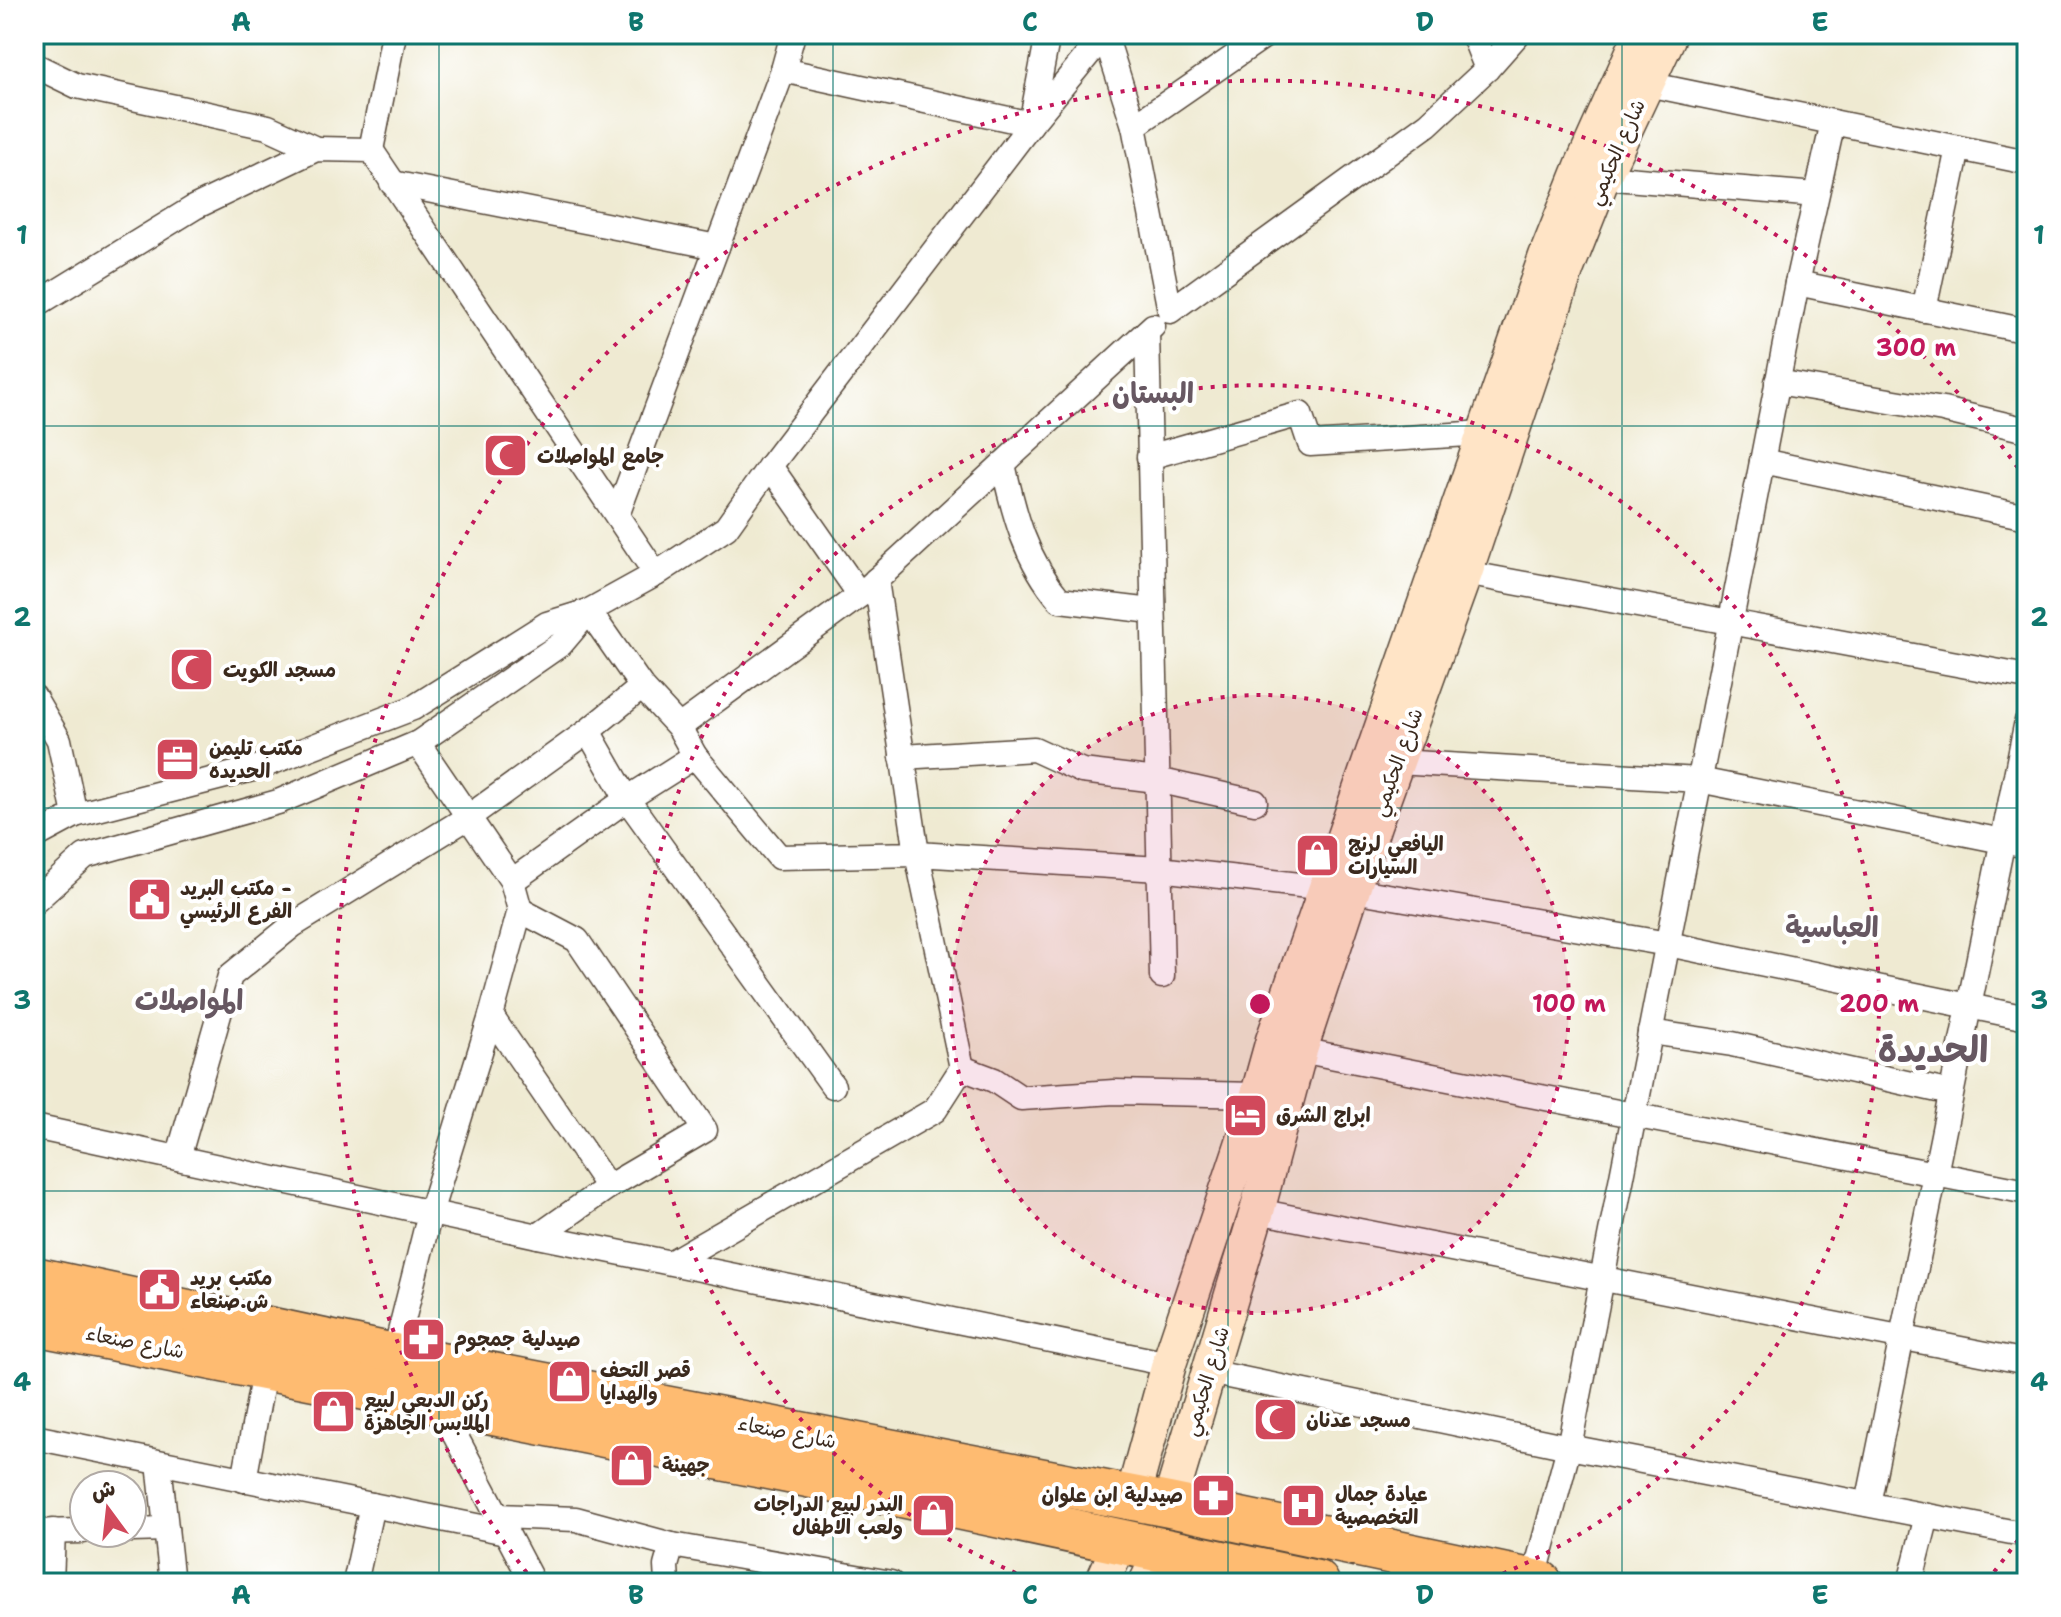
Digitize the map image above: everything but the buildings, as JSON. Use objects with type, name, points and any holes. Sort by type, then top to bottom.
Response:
[{"type":"highway","name":"شارع صنعاء","points":[[34,1279],[394,1356],[868,1468],[1150,1502],[1536,1582]]},
{"type":"highway","name":"شارع صنعاء","points":[[34,1323],[437,1401],[795,1453]]},
{"type":"highway","name":"شارع صنعاء","points":[[868,1468],[1143,1559],[1317,1583]]},
{"type":"street","points":[[394,34],[371,150],[656,574]]},
{"type":"street","points":[[617,515],[783,70],[793,34]]},
{"type":"street","points":[[1031,124],[1048,34]]},
{"type":"street","points":[[34,837],[75,815],[257,768],[413,708],[547,624],[589,611],[656,574],[726,528],[1031,124],[1105,34]]},
{"type":"street","points":[[1105,34],[1134,126],[1170,311]]},
{"type":"street","points":[[1134,126],[1267,34]]},
{"type":"street","points":[[1473,34],[1487,69]]},
{"type":"street","points":[[679,727],[868,588],[1170,311],[1428,124],[1487,69],[1518,34]]},
{"type":"street","name":"شارع الحكيمي","points":[[1150,1502],[1209,1372],[1257,1211],[1339,889],[1484,433],[1546,256],[1641,34]]},
{"type":"street","name":"شارع الحكيمي","points":[[1150,1502],[1169,1364],[1258,1095],[1273,1040],[1397,762],[1465,573],[1567,268],[1603,177],[1670,34]]},
{"type":"street","points":[[34,65],[77,86],[268,127],[316,149],[371,150]]},
{"type":"street","points":[[783,70],[1031,124]]},
{"type":"street","points":[[1647,84],[2027,162]]},
{"type":"street","points":[[1536,1582],[1569,1447],[1777,382],[1833,122]]},
{"type":"street","points":[[1924,310],[1958,148]]},
{"type":"street","points":[[34,306],[195,207],[316,149]]},
{"type":"street","points":[[1603,177],[1816,195]]},
{"type":"street","points":[[392,183],[717,247]]},
{"type":"street","points":[[1797,283],[2027,331]]},
{"type":"street","points":[[1147,332],[1162,976]]},
{"type":"street","points":[[1777,382],[1943,410],[2027,430]]},
{"type":"street","points":[[1149,457],[1300,414],[1310,444],[1484,433]]},
{"type":"street","points":[[1762,461],[2027,517]]},
{"type":"street","points":[[1003,464],[1015,520],[1044,582],[1060,600],[1152,611]]},
{"type":"street","points":[[672,1262],[935,1110],[962,1068],[917,854],[902,757],[868,588],[770,466]]},
{"type":"street","points":[[1465,573],[2027,677]]},
{"type":"street","points":[[589,611],[642,687],[679,727],[695,756],[779,857],[917,854],[1159,869],[1339,889],[1668,944],[2027,1018]]},
{"type":"street","points":[[34,902],[85,856],[278,802],[418,743],[561,644],[589,611]]},
{"type":"street","points":[[178,1158],[230,976],[293,925],[470,816],[588,731],[642,687]]},
{"type":"street","points":[[34,697],[59,740],[75,815]]},
{"type":"street","points":[[1868,1504],[2027,721]]},
{"type":"street","points":[[588,731],[627,799],[833,1086]]},
{"type":"street","points":[[394,1356],[430,1213],[520,910],[512,881],[418,743]]},
{"type":"street","points":[[902,757],[1034,749],[1082,771],[1157,780],[1255,802]]},
{"type":"street","points":[[512,881],[627,799],[695,756]]},
{"type":"street","points":[[1397,762],[1699,780],[2027,846]]},
{"type":"street","points":[[520,910],[577,940],[705,1130],[608,1187],[538,1236]]},
{"type":"street","points":[[491,1016],[608,1187]]},
{"type":"street","points":[[1650,1032],[1732,1044],[1951,1093]]},
{"type":"street","points":[[1300,1050],[2027,1192]]},
{"type":"street","points":[[962,1068],[994,1080],[1021,1098],[1114,1092],[1258,1095]]},
{"type":"street","points":[[34,1127],[538,1236],[1169,1364]]},
{"type":"street","points":[[1257,1211],[2027,1362]]},
{"type":"street","points":[[244,1480],[265,1367]]},
{"type":"street","points":[[1209,1372],[1569,1447],[2027,1535]]},
{"type":"street","points":[[437,1401],[533,1583]]},
{"type":"street","points":[[34,1437],[372,1505],[502,1524],[576,1519],[672,1545],[891,1583]]},
{"type":"street","points":[[159,1463],[172,1583]]},
{"type":"street","points":[[355,1583],[372,1505]]},
{"type":"street","points":[[1910,1583],[1927,1516]]},
{"type":"street","points":[[148,1530],[166,1529]]},
{"type":"street","points":[[51,1583],[44,1532],[68,1531]]},
{"type":"street","points":[[667,1583],[666,1566],[672,1545]]},
{"type":"street","points":[[1102,1583],[1143,1559]]},
{"type":"place","name":"جامع المواصلات","points":[[506,456]]},
{"type":"place","name":"مسجد الكويت","points":[[192,670]]},
{"type":"place","name":"مكتب تليمن الحديده","points":[[178,759]]},
{"type":"place","name":"اليافعي لرنج السيارات","points":[[1317,855]]},
{"type":"place","name":"مكتب البريد - الفرع الرئيسي","points":[[149,899]]},
{"type":"place","name":"ابراج الشرق","points":[[1245,1115]]},
{"type":"place","name":"مكتب بريد ش.صنعاء","points":[[159,1289]]},
{"type":"place","name":"صيدلية جمجوم","points":[[423,1339]]},
{"type":"place","name":"قصر التحف والهدايا","points":[[569,1382]]},
{"type":"place","name":"ركن الدبعي لبيع الملابس الجاهزة","points":[[333,1412]]},
{"type":"place","name":"مسجد عدنان","points":[[1275,1420]]},
{"type":"place","name":"جهينة","points":[[631,1465]]},
{"type":"place","name":"صيدلية ابن علوان","points":[[1214,1495]]},
{"type":"place","name":"عيادة جمال التخصصية","points":[[1304,1505]]},
{"type":"place","name":"البدر لبيع الدراجات ولعب الاطفال","points":[[934,1516]]},
{"type":"district","name":"البستان","points":[[1153,393]]},
{"type":"district","name":"العباسية","points":[[1832,927]]},
{"type":"district","name":"المواصلات","points":[[189,1000]]},
{"type":"district","name":"الحديدة","points":[[1933,1049]]}]
